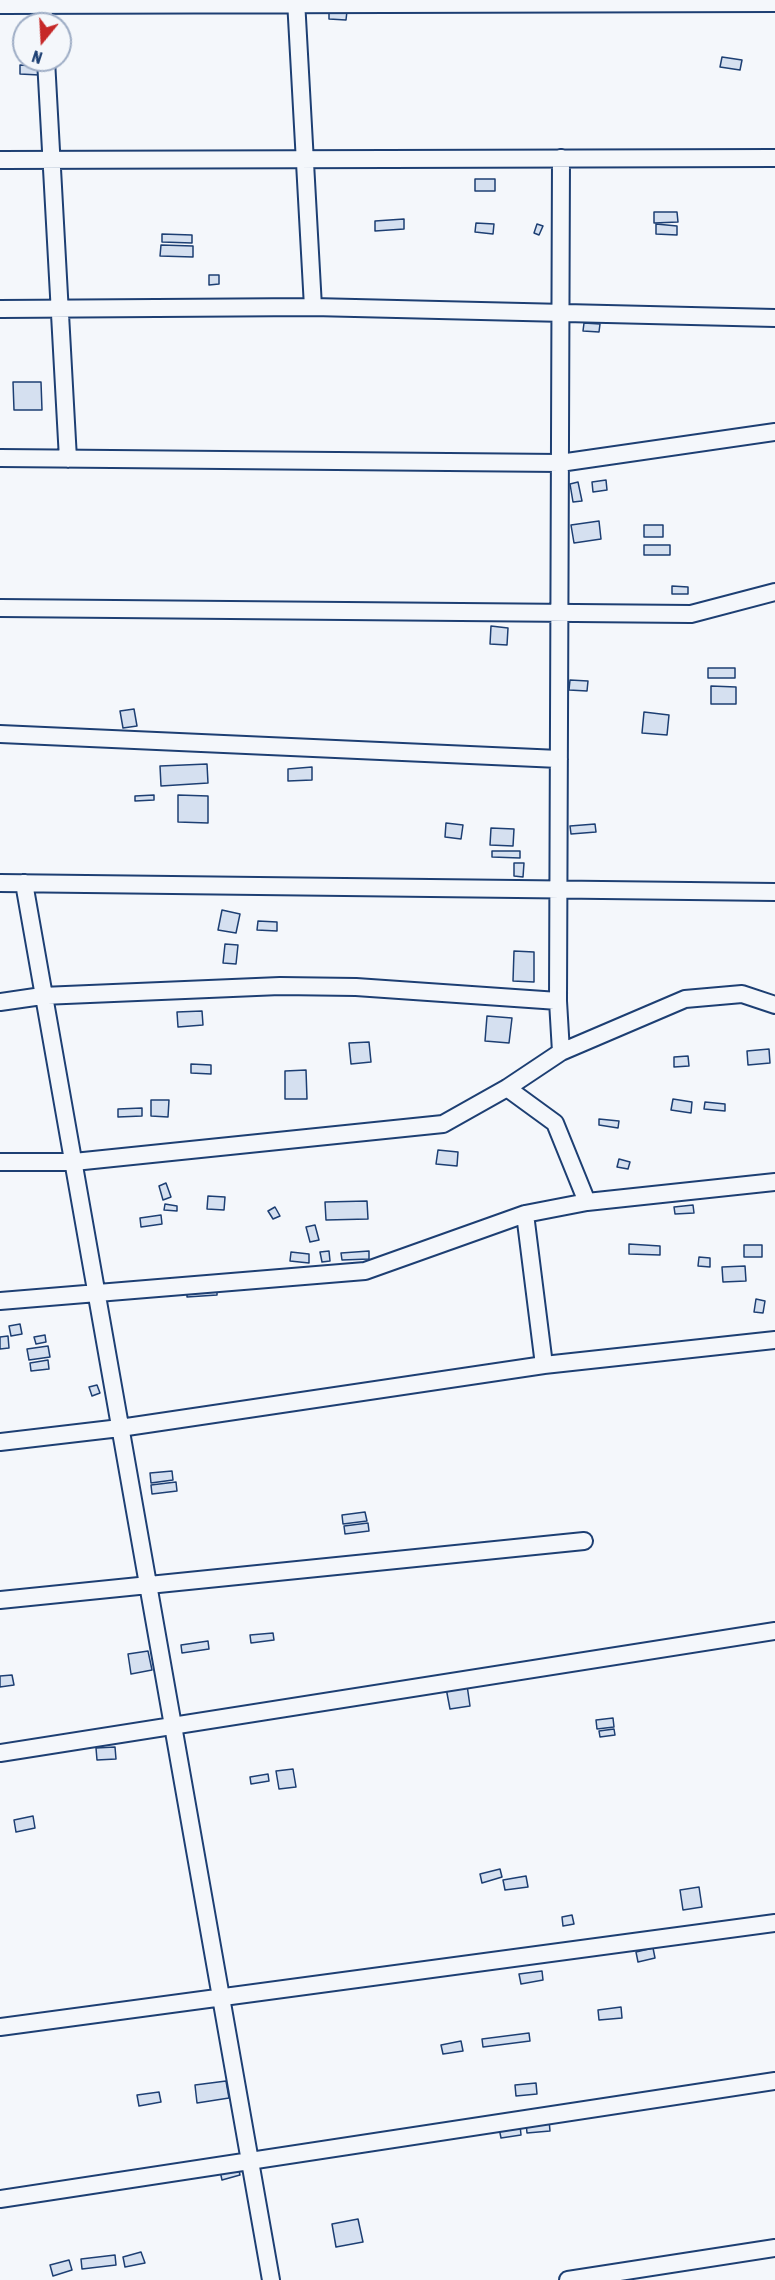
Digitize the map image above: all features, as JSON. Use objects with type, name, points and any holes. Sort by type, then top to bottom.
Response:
[{"type":"street","points":[[0,5],[297,2],[775,3]]},
{"type":"street","points":[[297,2],[313,307]]},
{"type":"street","points":[[47,72],[68,459]]},
{"type":"street","points":[[0,160],[775,158]]},
{"type":"street","points":[[561,159],[558,890],[558,1000],[561,1052]]},
{"type":"street","points":[[0,309],[313,307],[775,318]]},
{"type":"street","points":[[0,458],[560,463],[775,432]]},
{"type":"street","points":[[0,608],[691,614],[775,592]]},
{"type":"street","points":[[0,734],[559,759]]},
{"type":"street","points":[[0,883],[775,892]]},
{"type":"street","points":[[24,883],[42,996],[74,1162],[271,2280]]},
{"type":"street","points":[[0,1002],[42,996],[280,986],[356,987],[558,1000]]},
{"type":"street","points":[[0,1162],[74,1162],[443,1124],[507,1088],[561,1052],[685,999],[742,994],[775,1005]]},
{"type":"street","points":[[507,1088],[555,1123],[587,1202]]},
{"type":"street","points":[[0,1301],[365,1271],[525,1214],[587,1202],[775,1182]]},
{"type":"street","points":[[525,1214],[544,1365]]},
{"type":"street","points":[[0,1442],[120,1428],[544,1365],[775,1340]]},
{"type":"street","points":[[0,1600],[584,1541]]},
{"type":"street","points":[[0,1753],[775,1631]]},
{"type":"street","points":[[0,2027],[775,1923]]},
{"type":"street","points":[[0,2199],[775,2081]]},
{"type":"street","points":[[568,2280],[775,2248]]},
{"type":"building","points":[[329,9],[347,11],[346,20],[329,19]]},
{"type":"building","points":[[722,57],[742,60],[740,70],[720,67]]},
{"type":"building","points":[[20,72],[39,72],[39,75],[20,74]]},
{"type":"building","points":[[475,179],[495,179],[495,191],[475,191]]},
{"type":"building","points":[[654,212],[677,212],[678,222],[654,223]]},
{"type":"building","points":[[404,219],[404,229],[375,231],[375,221]]},
{"type":"building","points":[[476,223],[494,224],[493,234],[475,232]]},
{"type":"building","points":[[537,224],[543,226],[539,235],[534,233]]},
{"type":"building","points":[[656,224],[677,226],[677,235],[656,234]]},
{"type":"building","points":[[162,234],[192,235],[192,243],[162,242]]},
{"type":"building","points":[[161,245],[193,246],[193,257],[160,256]]},
{"type":"building","points":[[209,275],[219,275],[219,284],[209,285]]},
{"type":"building","points":[[584,323],[600,324],[599,332],[583,331]]},
{"type":"building","points":[[13,382],[41,382],[42,410],[14,410]]},
{"type":"building","points":[[606,480],[607,490],[593,492],[592,482]]},
{"type":"building","points":[[578,482],[582,501],[573,502],[570,484]]},
{"type":"building","points":[[599,521],[601,539],[574,543],[571,525]]},
{"type":"building","points":[[644,525],[663,525],[663,537],[644,537]]},
{"type":"building","points":[[644,545],[670,545],[670,555],[644,555]]},
{"type":"building","points":[[672,586],[688,587],[688,594],[672,594]]},
{"type":"building","points":[[491,626],[508,628],[507,645],[490,644]]},
{"type":"building","points":[[708,668],[735,668],[735,678],[708,678]]},
{"type":"building","points":[[570,680],[588,681],[587,691],[569,690]]},
{"type":"building","points":[[711,686],[736,687],[736,704],[711,704]]},
{"type":"building","points":[[134,709],[137,726],[123,728],[120,711]]},
{"type":"building","points":[[644,712],[669,715],[667,735],[642,733]]},
{"type":"building","points":[[207,764],[208,783],[161,786],[160,766]]},
{"type":"building","points":[[312,767],[312,780],[288,781],[288,769]]},
{"type":"building","points":[[154,795],[154,800],[135,801],[135,796]]},
{"type":"building","points":[[178,795],[208,796],[208,823],[178,822]]},
{"type":"building","points":[[446,823],[463,825],[461,839],[445,837]]},
{"type":"building","points":[[595,824],[596,832],[571,834],[570,826]]},
{"type":"building","points":[[491,828],[514,829],[513,846],[490,845]]},
{"type":"building","points":[[492,851],[520,851],[520,858],[492,857]]},
{"type":"building","points":[[514,863],[524,863],[523,877],[514,876]]},
{"type":"building","points":[[222,910],[240,914],[236,933],[218,930]]},
{"type":"building","points":[[258,921],[277,922],[277,931],[257,930]]},
{"type":"building","points":[[225,944],[238,945],[236,964],[223,963]]},
{"type":"building","points":[[514,951],[534,952],[534,982],[513,981]]},
{"type":"building","points":[[202,1011],[203,1025],[178,1027],[177,1012]]},
{"type":"building","points":[[487,1016],[512,1018],[509,1043],[485,1041]]},
{"type":"building","points":[[369,1042],[371,1062],[351,1064],[349,1043]]},
{"type":"building","points":[[769,1049],[770,1063],[748,1065],[747,1051]]},
{"type":"building","points":[[688,1056],[689,1066],[674,1067],[674,1057]]},
{"type":"building","points":[[191,1064],[211,1065],[211,1074],[191,1073]]},
{"type":"building","points":[[306,1070],[307,1099],[285,1099],[285,1071]]},
{"type":"building","points":[[673,1099],[692,1102],[691,1113],[671,1110]]},
{"type":"building","points":[[151,1100],[169,1100],[168,1117],[151,1116]]},
{"type":"building","points":[[705,1102],[725,1104],[725,1111],[704,1109]]},
{"type":"building","points":[[142,1108],[142,1116],[118,1117],[118,1109]]},
{"type":"building","points":[[599,1119],[619,1121],[618,1128],[599,1125]]},
{"type":"building","points":[[438,1150],[458,1152],[457,1166],[436,1164]]},
{"type":"building","points":[[619,1159],[630,1162],[628,1169],[617,1167]]},
{"type":"building","points":[[166,1183],[171,1197],[163,1200],[159,1186]]},
{"type":"building","points":[[208,1196],[225,1197],[224,1210],[207,1209]]},
{"type":"building","points":[[367,1201],[368,1219],[326,1220],[325,1202]]},
{"type":"building","points":[[165,1204],[177,1206],[177,1211],[164,1210]]},
{"type":"building","points":[[693,1205],[694,1213],[675,1214],[674,1207]]},
{"type":"building","points":[[275,1207],[280,1216],[273,1219],[268,1211]]},
{"type":"building","points":[[161,1215],[162,1224],[141,1227],[140,1218]]},
{"type":"building","points":[[315,1225],[319,1240],[310,1242],[306,1227]]},
{"type":"building","points":[[629,1244],[660,1246],[660,1255],[629,1254]]},
{"type":"building","points":[[744,1245],[762,1245],[762,1257],[744,1257]]},
{"type":"building","points":[[329,1251],[330,1261],[322,1262],[320,1252]]},
{"type":"building","points":[[369,1251],[369,1259],[342,1260],[341,1253]]},
{"type":"building","points":[[291,1252],[309,1254],[309,1263],[290,1261]]},
{"type":"building","points":[[699,1257],[710,1258],[710,1267],[698,1266]]},
{"type":"building","points":[[745,1266],[746,1281],[723,1282],[722,1267]]},
{"type":"building","points":[[217,1285],[217,1295],[187,1297],[187,1286]]},
{"type":"building","points":[[756,1299],[765,1301],[763,1313],[754,1312]]},
{"type":"building","points":[[20,1324],[22,1334],[11,1336],[9,1326]]},
{"type":"building","points":[[45,1335],[46,1342],[36,1344],[34,1337]]},
{"type":"building","points":[[8,1336],[9,1348],[0,1349],[0,1337]]},
{"type":"building","points":[[48,1346],[50,1357],[29,1360],[27,1349]]},
{"type":"building","points":[[48,1360],[49,1369],[31,1371],[30,1363]]},
{"type":"building","points":[[97,1385],[100,1393],[92,1396],[89,1387]]},
{"type":"building","points":[[172,1471],[173,1480],[151,1483],[150,1473]]},
{"type":"building","points":[[176,1482],[177,1491],[152,1494],[151,1485]]},
{"type":"building","points":[[365,1512],[367,1521],[343,1524],[342,1515]]},
{"type":"building","points":[[368,1523],[369,1531],[345,1534],[344,1526]]},
{"type":"building","points":[[273,1633],[274,1640],[251,1643],[250,1635]]},
{"type":"building","points":[[208,1641],[209,1649],[182,1653],[181,1645]]},
{"type":"building","points":[[148,1651],[152,1670],[131,1674],[128,1654]]},
{"type":"building","points":[[12,1675],[14,1685],[0,1687],[0,1676]]},
{"type":"building","points":[[467,1685],[470,1706],[450,1709],[446,1688]]},
{"type":"building","points":[[613,1718],[614,1727],[597,1729],[596,1720]]},
{"type":"building","points":[[614,1729],[615,1735],[600,1737],[599,1731]]},
{"type":"building","points":[[115,1747],[116,1759],[97,1760],[96,1748]]},
{"type":"building","points":[[293,1769],[296,1787],[279,1789],[276,1771]]},
{"type":"building","points":[[268,1774],[269,1781],[251,1784],[250,1777]]},
{"type":"building","points":[[33,1816],[35,1828],[16,1832],[14,1820]]},
{"type":"building","points":[[500,1869],[502,1877],[482,1883],[480,1874]]},
{"type":"building","points":[[526,1876],[528,1887],[505,1890],[503,1880]]},
{"type":"building","points":[[699,1887],[702,1907],[683,1910],[680,1890]]},
{"type":"building","points":[[572,1915],[574,1924],[563,1926],[562,1917]]},
{"type":"building","points":[[653,1948],[655,1958],[638,1962],[636,1952]]},
{"type":"building","points":[[542,1971],[543,1980],[521,1984],[519,1974]]},
{"type":"building","points":[[621,2007],[622,2018],[599,2020],[598,2010]]},
{"type":"building","points":[[529,2033],[530,2041],[483,2047],[482,2039]]},
{"type":"building","points":[[461,2041],[463,2051],[443,2054],[441,2045]]},
{"type":"building","points":[[226,2081],[229,2098],[197,2103],[195,2085]]},
{"type":"building","points":[[536,2083],[537,2094],[516,2096],[515,2085]]},
{"type":"building","points":[[159,2092],[161,2102],[139,2106],[137,2095]]},
{"type":"building","points":[[549,2120],[550,2131],[527,2133],[526,2122]]},
{"type":"building","points":[[520,2125],[521,2135],[501,2138],[499,2128]]},
{"type":"building","points":[[238,2166],[240,2175],[222,2180],[220,2171]]},
{"type":"building","points":[[358,2219],[363,2242],[336,2247],[332,2224]]},
{"type":"building","points":[[141,2252],[145,2263],[125,2267],[123,2257]]},
{"type":"building","points":[[115,2255],[116,2265],[82,2269],[81,2259]]},
{"type":"building","points":[[69,2260],[72,2270],[53,2276],[50,2265]]}]
